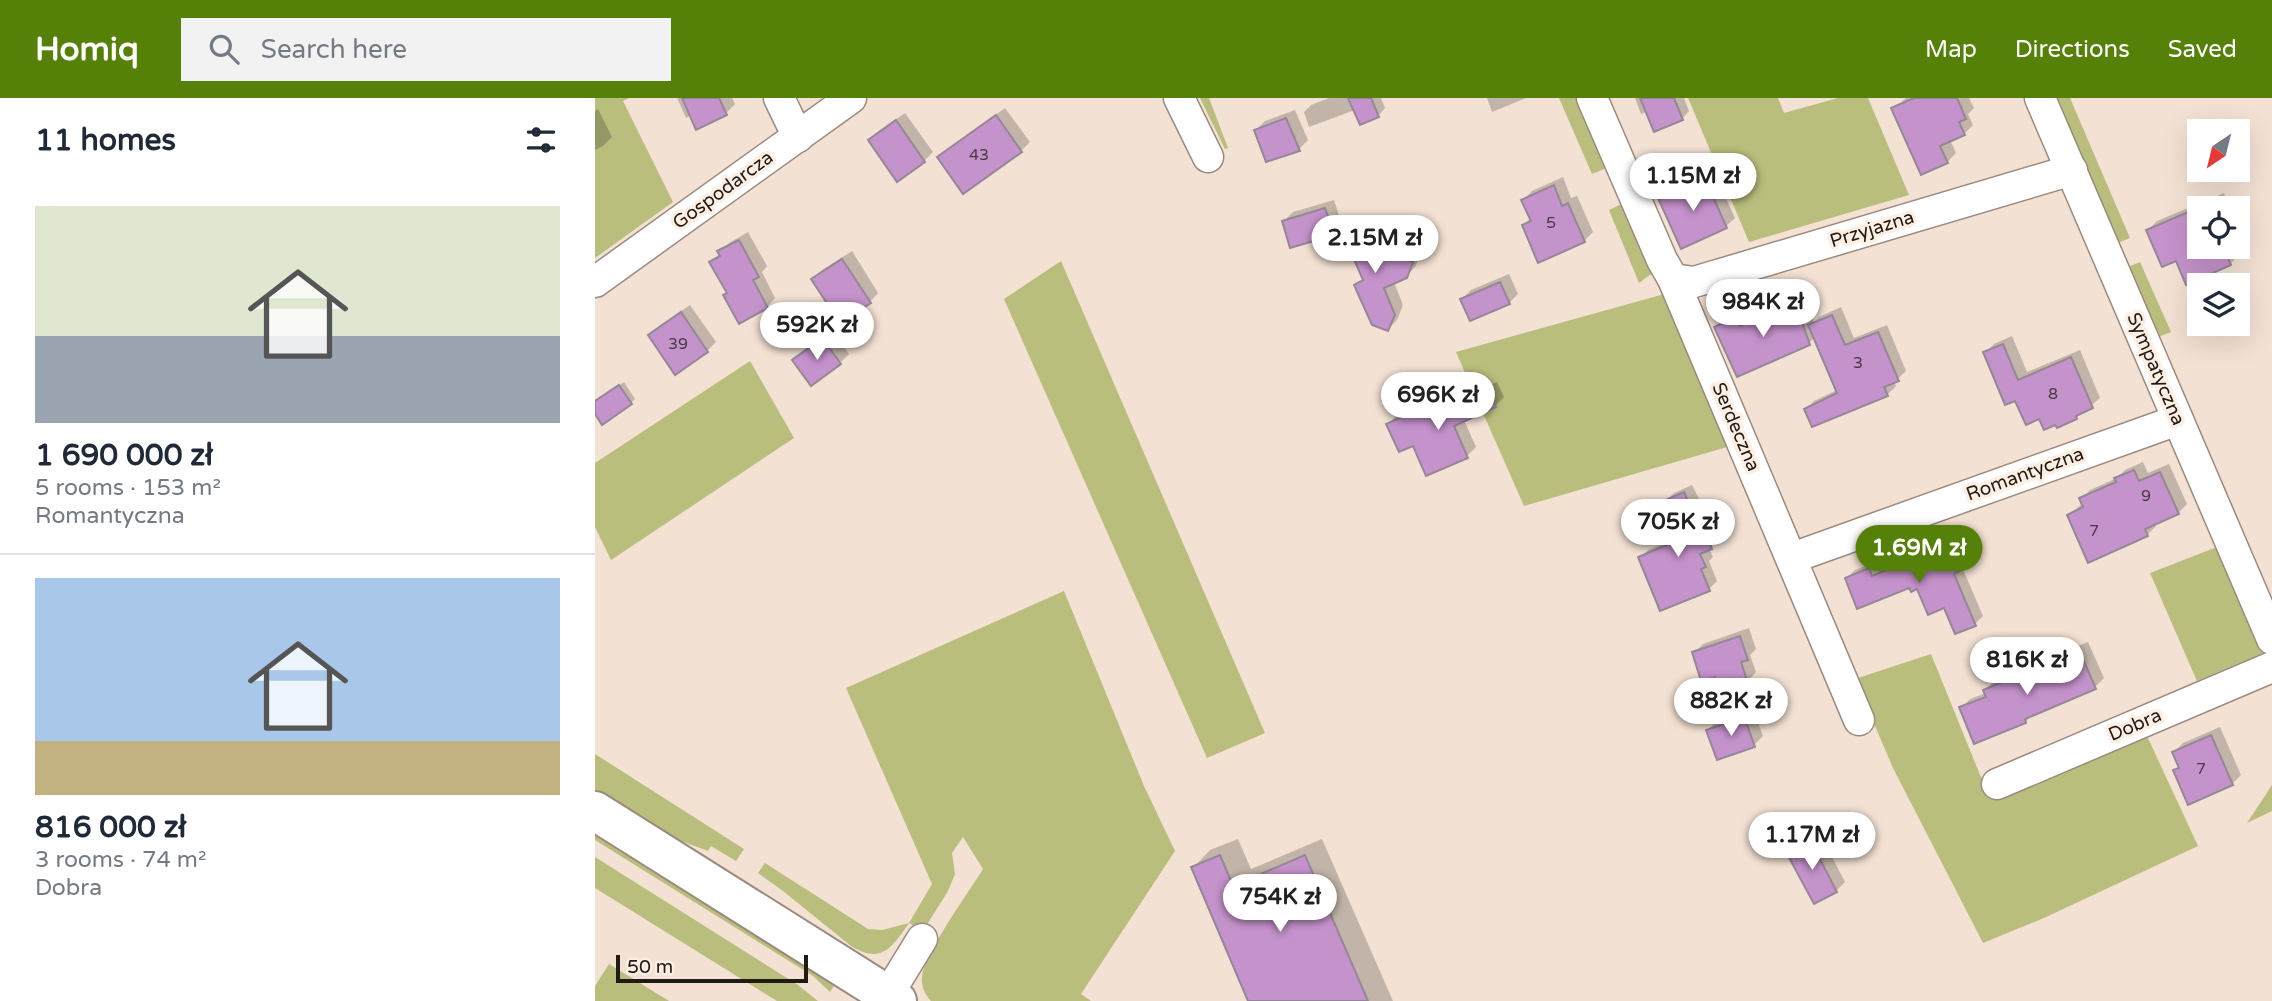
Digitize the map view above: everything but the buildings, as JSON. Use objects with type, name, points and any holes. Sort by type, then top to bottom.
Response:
[{"type":"street","points":[[779,98],[798,136]]},
{"type":"street","name":"Gospodarcza","points":[[595,282],[851,98]]},
{"type":"street","points":[[1179,98],[1208,157]]},
{"type":"street","name":"Serdeczna","points":[[1592,98],[1662,260],[1673,279],[1860,720]]},
{"type":"street","name":"Sympatyczna","points":[[2040,98],[2272,639]]},
{"type":"street","name":"Przyjazna","points":[[1673,279],[1694,282],[2071,170]]},
{"type":"street","name":"Romantyczna","points":[[1792,558],[2178,420]]},
{"type":"street","name":"Dobra","points":[[1997,783],[2272,667]]},
{"type":"street","points":[[595,811],[889,999],[922,939]]},
{"type":"green space","points":[[595,98],[629,98],[623,101],[673,202],[595,258]]},
{"type":"green space","points":[[1200,98],[1209,98],[1228,148],[1225,149]]},
{"type":"green space","points":[[1559,98],[1585,98],[1609,167],[1592,174]]},
{"type":"green space","points":[[1688,98],[1778,98],[1784,113],[1838,98],[1868,98],[1909,195],[1749,242]]},
{"type":"green space","points":[[2051,98],[2070,98],[2130,238],[2113,245]]},
{"type":"green space","points":[[1630,200],[1651,268],[1651,274],[1639,283],[1609,210]]},
{"type":"green space","points":[[1061,261],[1265,733],[1207,758],[1004,299]]},
{"type":"green space","points":[[2140,262],[2171,332],[2153,339],[2123,269]]},
{"type":"green space","points":[[1668,293],[1734,445],[1524,506],[1456,352]]},
{"type":"green space","points":[[750,361],[794,438],[611,560],[595,527],[595,463]]},
{"type":"green space","points":[[2217,547],[2263,653],[2197,681],[2150,573]]},
{"type":"green space","points":[[1064,591],[1144,786],[1175,851],[1081,994],[1091,1001],[931,1001],[922,983],[925,965],[983,869],[963,837],[952,853],[955,874],[948,891],[923,931],[909,923],[932,884],[846,688]]},
{"type":"green space","points":[[1931,654],[1989,797],[2147,736],[2198,846],[2044,918],[1983,943],[1893,768],[1855,679]]},
{"type":"green space","points":[[595,754],[744,849],[736,861],[711,846],[708,851],[660,833],[595,791]]},
{"type":"green space","points":[[2272,785],[2272,811],[2247,823]]},
{"type":"green space","points":[[595,829],[837,981],[830,992],[813,976],[595,840]]},
{"type":"green space","points":[[595,857],[798,985],[818,1001],[777,1001],[595,888]]},
{"type":"green space","points":[[765,863],[868,929],[882,930],[909,923],[885,951],[871,954],[851,946],[758,873]]},
{"type":"green space","points":[[609,964],[669,1001],[595,1001],[595,986]]}]
